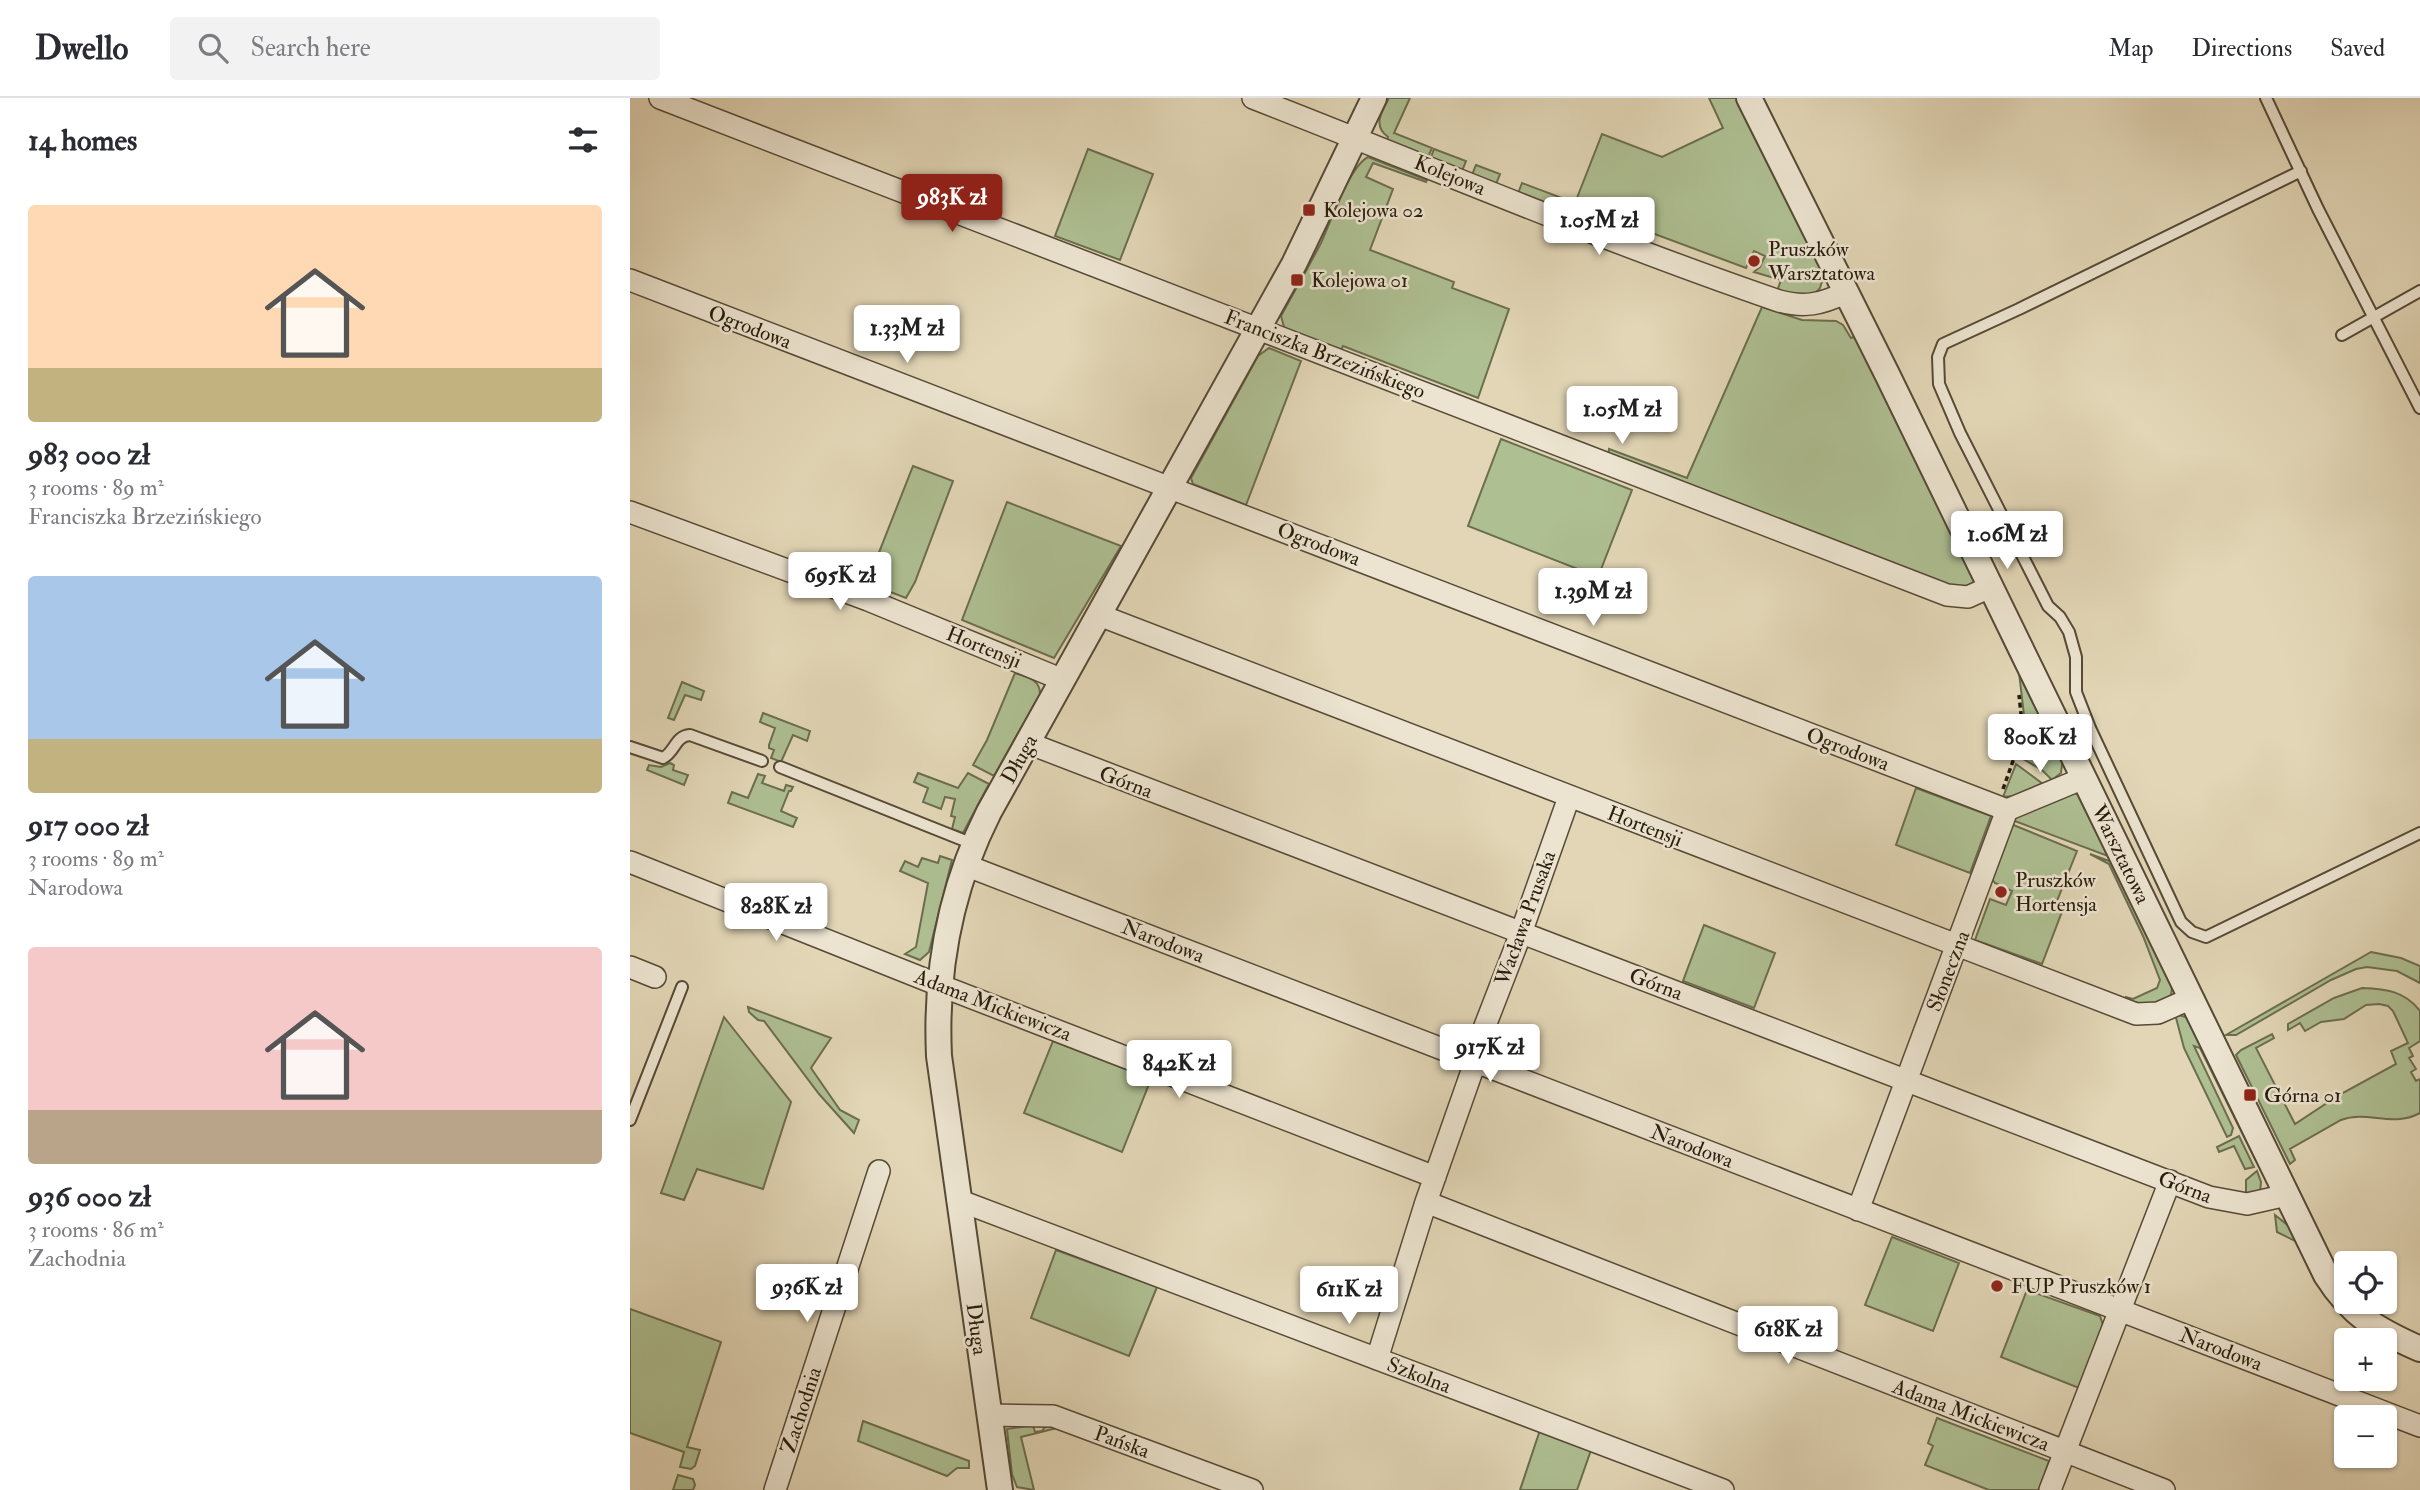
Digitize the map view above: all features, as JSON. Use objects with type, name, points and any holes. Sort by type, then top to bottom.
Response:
[{"type":"street","name":"Franciszka Brzezińskiego","points":[[660,98],[1947,595],[1968,597],[1990,587]]},
{"type":"street","name":"Kolejowa","points":[[1253,98],[1536,211],[1779,301],[1800,306],[1815,305],[1845,293]]},
{"type":"street","name":"Długa","points":[[1000,1490],[939,1056],[939,985],[950,916],[969,855],[1310,232],[1374,98]]},
{"type":"street","name":"Warsztatowa","points":[[1749,98],[1887,374],[2326,1275],[2346,1304],[2366,1322],[2420,1349]]},
{"type":"street","name":"Ogrodowa","points":[[630,280],[2003,804]]},
{"type":"street","name":"Hortensji","points":[[630,512],[868,600],[1063,680]]},
{"type":"street","name":"Hortensji","points":[[1099,615],[2140,1015],[2158,1013],[2192,998]]},
{"type":"street","name":"Górna","points":[[1028,743],[2209,1197],[2253,1204],[2287,1195]]},
{"type":"street","points":[[2003,804],[2084,778]]},
{"type":"street","name":"Wacława Prusaka","points":[[1377,1359],[1478,1044],[1569,797]]},
{"type":"street","name":"Słoneczna","points":[[1858,1210],[1958,945],[2003,804]]},
{"type":"street","name":"Narodowa","points":[[969,855],[1474,1061],[2420,1426]]},
{"type":"street","name":"Adama Mickiewicza","points":[[630,862],[1435,1177]]},
{"type":"street","points":[[630,967],[655,977]]},
{"type":"street","name":"Zachodnia","points":[[775,1490],[878,1171]]},
{"type":"street","points":[[2050,1490],[2170,1181]]},
{"type":"street","name":"Szkolna","points":[[958,1200],[1723,1490]]},
{"type":"street","name":"Adama Mickiewicza","points":[[1426,1202],[2164,1490]]},
{"type":"street","name":"Pańska","points":[[989,1415],[1053,1416],[1252,1490]]},
{"type":"lane","points":[[2266,98],[2420,408]]},
{"type":"lane","points":[[2301,171],[1943,344],[1938,357],[1939,384],[2048,606],[2060,617],[2069,632],[2076,657],[2076,692],[2090,728],[2181,922],[2192,932],[2206,937],[2420,832]]},
{"type":"lane","points":[[2342,335],[2420,291]]},
{"type":"lane","points":[[630,747],[663,758],[679,739],[690,735],[762,761]]},
{"type":"lane","points":[[780,768],[969,855]]},
{"type":"lane","points":[[630,1120],[682,987]]},
{"type":"path","points":[[2003,804],[2023,733],[2018,692]]},
{"type":"green space","points":[[1389,98],[1410,98],[1394,133],[1432,148],[1427,159],[1386,142],[1388,137],[1379,123]]},
{"type":"green space","points":[[1709,98],[1738,98],[1824,275],[1820,288],[1814,295],[1776,294],[1781,280],[1754,272],[1760,267],[1765,256],[1754,251],[1746,268],[1652,233],[1644,244],[1647,231],[1639,228],[1635,238],[1582,218],[1585,207],[1577,204],[1573,214],[1517,196],[1522,183],[1575,203],[1602,134],[1662,157],[1723,128]]},
{"type":"green space","points":[[1088,149],[1153,174],[1120,260],[1055,236]]},
{"type":"green space","points":[[1434,149],[1466,161],[1462,171],[1430,160]]},
{"type":"green space","points":[[1368,157],[1427,180],[1426,182],[1373,163],[1366,177],[1393,189],[1370,250],[1454,282],[1452,288],[1509,309],[1478,398],[1343,346],[1340,352],[1283,330],[1281,316],[1321,243],[1347,184]]},
{"type":"green space","points":[[1476,165],[1500,174],[1496,184],[1472,175]]},
{"type":"green space","points":[[1762,307],[1802,320],[1836,321],[1843,325],[1851,338],[1856,336],[1975,579],[1972,586],[1958,590],[1608,457],[1609,449],[1687,478]]},
{"type":"green space","points":[[1269,348],[1301,361],[1246,505],[1193,484],[1191,478],[1258,356]]},
{"type":"green space","points":[[1501,439],[1632,490],[1598,577],[1468,526]]},
{"type":"green space","points":[[913,466],[953,481],[915,582],[906,598],[867,583]]},
{"type":"green space","points":[[1007,502],[1121,546],[1054,658],[962,620]]},
{"type":"green space","points":[[2018,664],[2063,757],[2061,773],[2052,780],[2042,770],[2018,756],[2026,732]]},
{"type":"green space","points":[[1015,673],[1035,682],[1040,694],[994,776],[973,765],[987,740]]},
{"type":"green space","points":[[682,682],[704,691],[701,700],[685,695],[674,720],[668,718]]},
{"type":"green space","points":[[763,713],[810,731],[807,741],[793,735],[781,762],[771,758],[774,750],[769,748],[769,745],[775,728],[760,722]]},
{"type":"green space","points":[[670,763],[674,765],[673,770],[688,775],[684,785],[647,770],[649,765],[661,767]]},
{"type":"green space","points":[[2016,764],[2043,784],[2014,796],[2003,797]]},
{"type":"green space","points":[[918,773],[958,788],[968,773],[989,784],[963,833],[952,829],[955,817],[951,816],[955,799],[945,797],[941,809],[923,802],[928,788],[914,782]]},
{"type":"green space","points":[[758,774],[765,776],[762,783],[784,791],[786,785],[793,787],[781,811],[797,818],[793,827],[728,803],[732,792],[748,798]]},
{"type":"green space","points":[[1916,788],[1991,816],[1970,873],[1896,845]]},
{"type":"green space","points":[[2075,793],[2080,795],[2113,858],[2012,820],[2016,815]]},
{"type":"green space","points":[[2011,824],[2077,851],[2055,906],[2063,909],[2042,964],[1975,940],[1990,899],[2006,905],[2012,891],[1995,883],[1991,878]]},
{"type":"green space","points":[[2090,854],[2115,863],[2173,982],[2171,995],[2155,1006],[2126,1003],[2126,997],[2133,999],[2157,988],[2160,980],[2143,936],[2109,864]]},
{"type":"green space","points":[[940,856],[952,860],[929,952],[920,960],[905,954],[916,947],[928,883],[900,871],[905,861],[918,867],[922,858],[938,863]]},
{"type":"green space","points":[[1704,925],[1775,953],[1754,1008],[1683,981]]},
{"type":"green space","points":[[2371,952],[2401,958],[2420,966],[2420,983],[2397,971],[2367,967],[2356,969],[2331,980],[2236,1035],[2226,1035]]},
{"type":"green space","points":[[2362,988],[2394,992],[2408,999],[2420,1011],[2420,1041],[2409,1048],[2413,1056],[2409,1058],[2416,1069],[2411,1072],[2416,1081],[2420,1079],[2420,1113],[2400,1119],[2351,1117],[2341,1120],[2290,1149],[2295,1160],[2290,1164],[2236,1055],[2272,1034],[2274,1038],[2256,1048],[2295,1124],[2339,1095],[2396,1064],[2391,1051],[2408,1043],[2393,1011],[2388,1006],[2379,1004],[2366,1005],[2344,1019],[2321,1022],[2305,1031],[2300,1023],[2288,1030],[2288,1024],[2334,998]]},
{"type":"green space","points":[[748,1007],[831,1038],[811,1068],[840,1110],[859,1120],[854,1133],[819,1094],[764,1021],[758,1020],[749,1012]]},
{"type":"green space","points":[[2175,1014],[2189,1018],[2261,1159],[2256,1161],[2200,1048],[2194,1046],[2233,1128],[2231,1135],[2227,1137],[2184,1048]]},
{"type":"green space","points":[[724,1017],[791,1102],[763,1189],[697,1169],[684,1200],[661,1193]]},
{"type":"green space","points":[[1053,1041],[1151,1079],[1122,1152],[1024,1113]]},
{"type":"green space","points":[[2239,1136],[2254,1167],[2245,1169],[2234,1146],[2219,1152],[2217,1147]]},
{"type":"green space","points":[[2257,1171],[2261,1182],[2260,1193],[2246,1196],[2246,1180]]},
{"type":"green space","points":[[2275,1215],[2290,1227],[2299,1243],[2277,1232]]},
{"type":"green space","points":[[1892,1237],[1959,1263],[1933,1331],[1865,1305]]},
{"type":"green space","points":[[1056,1250],[1157,1287],[1129,1356],[1031,1318]]},
{"type":"green space","points":[[2027,1290],[2100,1316],[2103,1325],[2079,1388],[2001,1357]]},
{"type":"green space","points":[[630,1309],[721,1342],[687,1447],[700,1450],[695,1466],[691,1469],[680,1467],[684,1452],[630,1433]]},
{"type":"green space","points":[[1937,1418],[2049,1461],[2039,1490],[1989,1490],[1925,1465],[1933,1446],[1928,1443]]},
{"type":"green space","points":[[863,1421],[969,1461],[969,1468],[957,1468],[947,1476],[858,1441]]},
{"type":"green space","points":[[1047,1424],[1057,1428],[1021,1437],[1034,1490],[1017,1487],[1012,1474],[1007,1429],[1033,1425],[1035,1432],[1042,1431]]},
{"type":"green space","points":[[1540,1430],[1591,1450],[1577,1490],[1520,1490]]},
{"type":"green space","points":[[678,1475],[693,1479],[693,1490],[673,1490]]},
{"type":"place","name":"Kolejowa 02","points":[[1309,210]]},
{"type":"place","name":"Pruszków Warsztatowa","points":[[1754,261]]},
{"type":"place","name":"Kolejowa 01","points":[[1297,280]]},
{"type":"place","name":"Pruszków Hortensja","points":[[2001,892]]},
{"type":"place","name":"Górna 01","points":[[2250,1095]]},
{"type":"place","name":"FUP Pruszków 1","points":[[1997,1286]]}]
